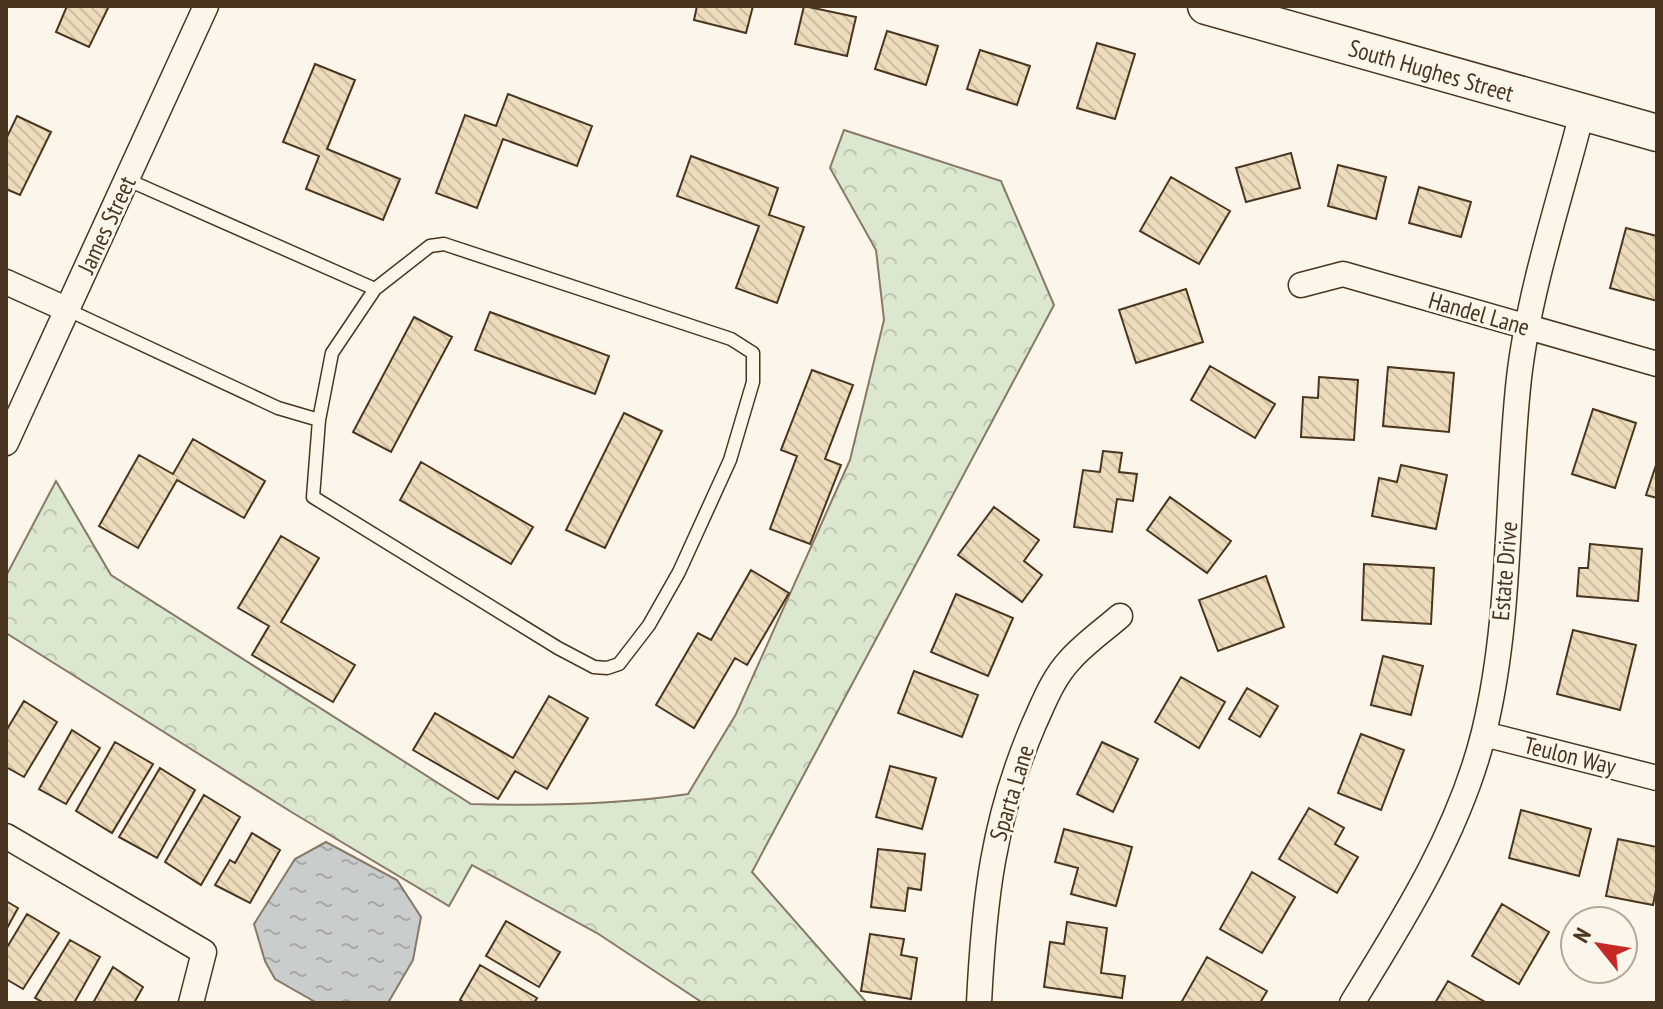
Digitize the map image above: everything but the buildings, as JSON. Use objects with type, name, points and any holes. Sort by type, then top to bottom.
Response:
[{"type":"street","name":"James Street","points":[[6,443],[206,6]]},
{"type":"street","name":"South Hughes Street","points":[[1206,6],[1657,133]]},
{"type":"street","name":"Estate Drive","points":[[1352,1003],[1419,892],[1441,848],[1484,734],[1502,612],[1519,378],[1527,328],[1582,113]]},
{"type":"street","name":"Handel Lane","points":[[1301,285],[1343,274],[1657,364]]},
{"type":"street","points":[[6,282],[68,310]]},
{"type":"street","name":"Sparta Lane","points":[[979,1003],[983,916],[991,865],[998,829],[1023,749],[1045,699],[1069,661],[1120,616]]},
{"type":"street","name":"Teulon Way","points":[[1484,734],[1657,778]]},
{"type":"street","points":[[6,836],[204,952],[191,1003]]},
{"type":"lane","points":[[128,180],[375,289]]},
{"type":"lane","points":[[444,244],[731,339],[753,353],[753,382],[730,460],[713,501],[649,625],[619,664],[607,668],[594,667],[558,648],[313,497],[319,420],[332,353],[375,289],[430,246],[444,244]]},
{"type":"lane","points":[[68,310],[278,408],[319,420]]},
{"type":"green space","points":[[844,130],[1001,181],[1054,305],[752,872],[867,1003],[703,1003],[597,933],[472,865],[449,906],[293,813],[6,633],[6,576],[56,481],[111,575],[471,804],[580,804],[688,794],[736,714],[850,460],[884,320],[876,250],[830,168]]},
{"type":"water","points":[[326,842],[397,880],[421,917],[413,960],[388,1003],[317,1003],[275,979],[265,961],[254,924],[295,859]]}]
